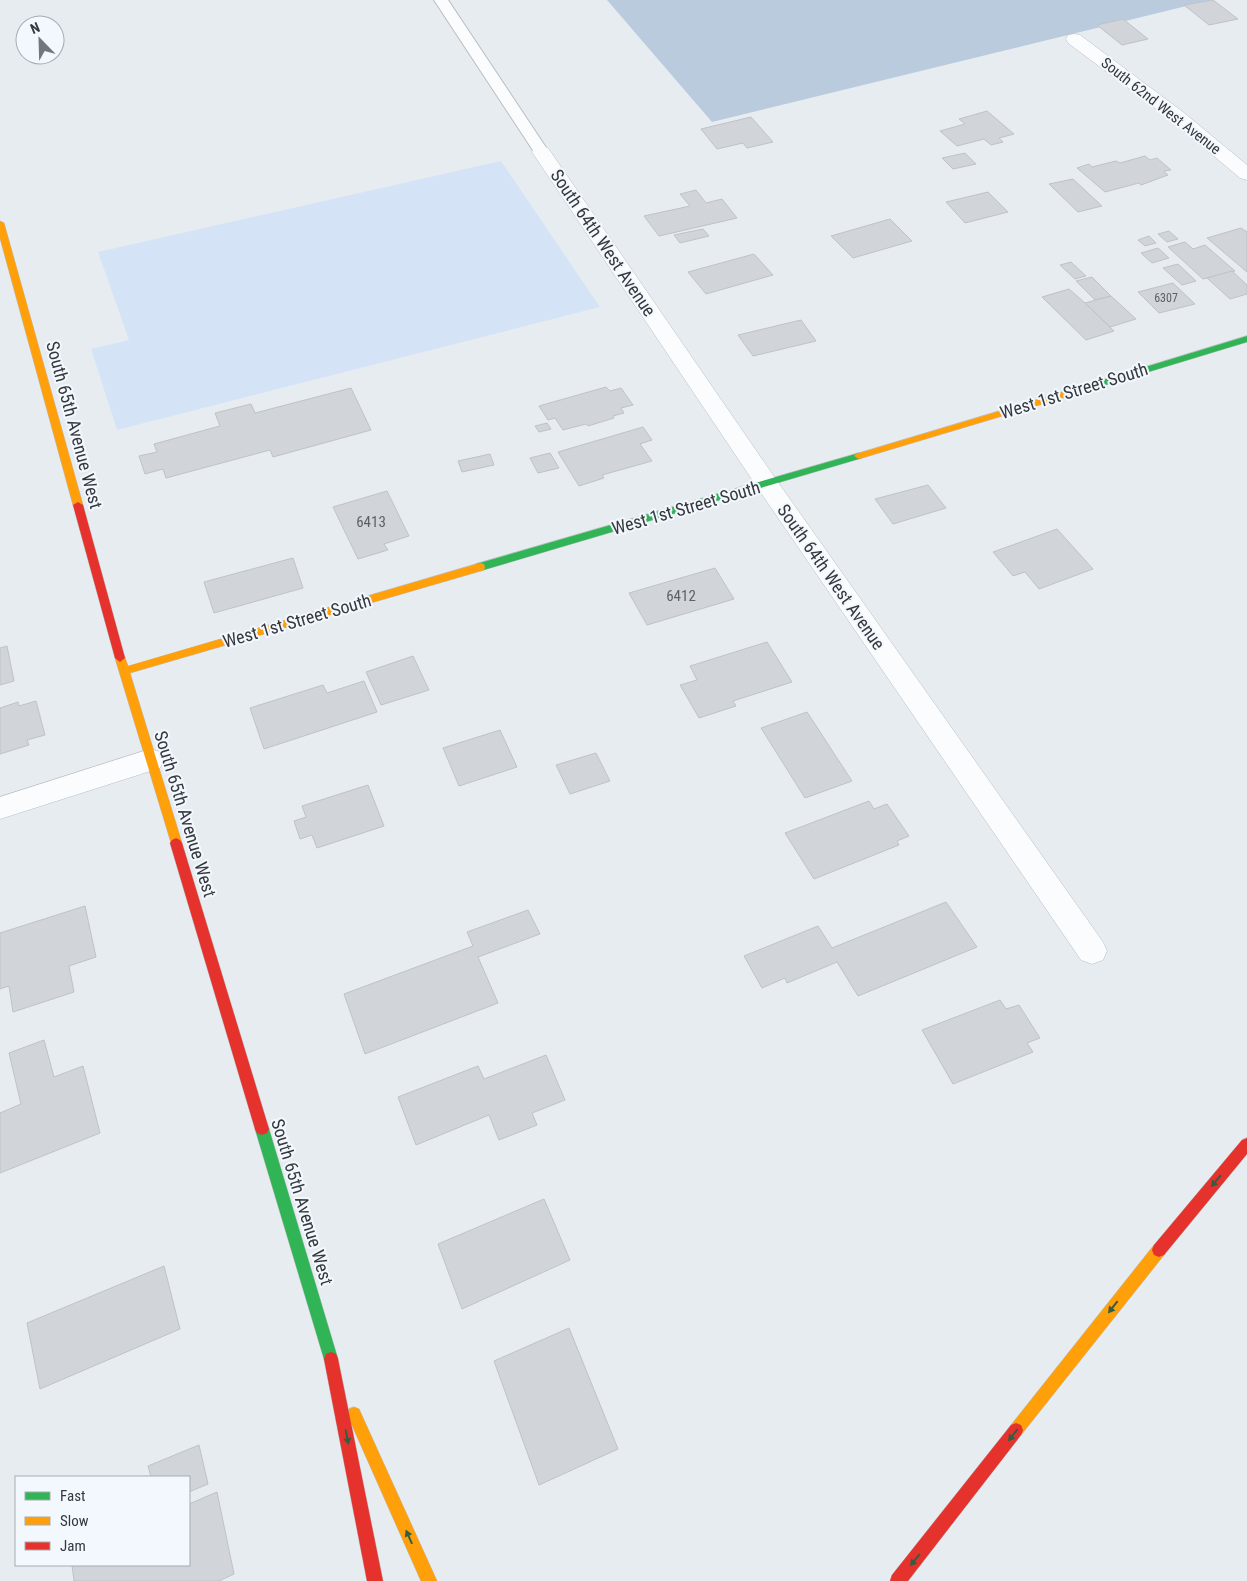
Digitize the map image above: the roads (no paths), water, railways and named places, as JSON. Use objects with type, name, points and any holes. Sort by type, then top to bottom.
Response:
[{"type":"street","name":"South 62nd West Avenue","points":[[1074,39],[1176,116],[1247,174]]},
{"type":"street","name":"South 64th West Avenue","points":[[541,152],[767,484],[1092,951]]},
{"type":"street","name":"South 65th Avenue West","points":[[0,223],[6,265],[124,671],[335,1372],[376,1581]]},
{"type":"street","name":"West 1st Street South","points":[[124,671],[767,484],[1247,339]]},
{"type":"street","points":[[0,808],[150,760]]},
{"type":"street","points":[[898,1581],[1116,1302],[1247,1144]]},
{"type":"street","name":"South 65th Avenue West","points":[[335,1372],[429,1581]]},
{"type":"lane","points":[[441,0],[541,152]]}]
